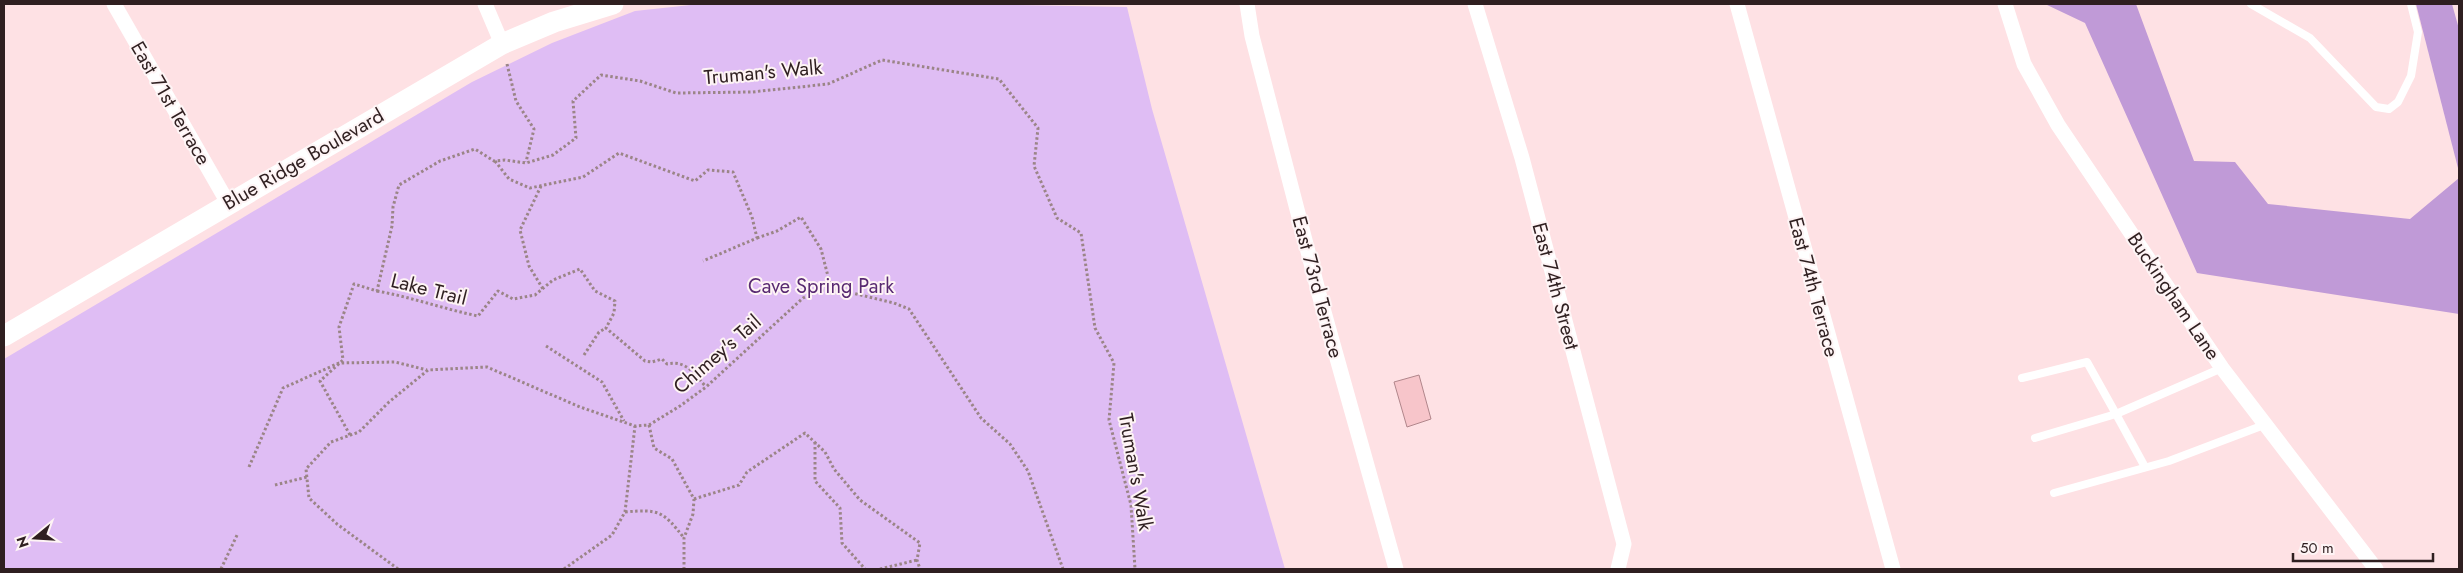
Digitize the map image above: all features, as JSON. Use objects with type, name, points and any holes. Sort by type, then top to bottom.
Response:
[{"type":"main road","name":"Blue Ridge Boulevard","points":[[4,336],[502,44],[554,22],[613,4]]},
{"type":"street","name":"East 71st Terrace","points":[[114,4],[228,203]]},
{"type":"street","points":[[485,4],[502,44]]},
{"type":"street","name":"East 73rd Terrace","points":[[1247,4],[1252,36],[1320,294],[1396,569]]},
{"type":"street","name":"East 74th Street","points":[[1475,4],[1522,158],[1624,544],[1618,569]]},
{"type":"street","name":"East 74th Terrace","points":[[1737,4],[1893,569]]},
{"type":"street","name":"Buckingham Lane","points":[[2005,4],[2024,64],[2058,125],[2222,368],[2376,569]]},
{"type":"lane","points":[[2251,4],[2310,38],[2376,106],[2389,109],[2398,102],[2411,76],[2418,32],[2410,4]]},
{"type":"lane","points":[[2022,378],[2086,362],[2145,467]]},
{"type":"lane","points":[[2035,438],[2116,414],[2222,368]]},
{"type":"lane","points":[[2054,493],[2169,461],[2264,425]]},
{"type":"path","points":[[502,44],[516,100],[534,129],[526,163]]},
{"type":"path","name":"Truman's Walk","points":[[377,291],[399,185],[440,161],[475,148],[494,161],[526,163],[553,154],[576,138],[573,101],[601,75],[640,81],[676,93],[752,92],[828,84],[882,60],[999,79],[1038,128],[1034,166],[1057,218],[1081,233],[1095,328],[1114,364],[1109,420],[1131,506],[1135,569]]},
{"type":"path","points":[[494,161],[509,179],[530,188],[583,177],[619,153],[695,181],[708,170],[733,172],[752,217],[757,238]]},
{"type":"path","points":[[542,185],[520,230],[529,266],[543,289]]},
{"type":"path","points":[[703,261],[777,231],[801,217],[821,249],[831,288],[894,303],[909,309],[980,418],[1010,444],[1028,471],[1063,569]]},
{"type":"path","name":"Lake Trail","points":[[377,291],[478,316],[498,291],[513,299],[535,295],[553,280],[580,269],[595,291],[614,301],[614,313],[606,328]]},
{"type":"path","points":[[350,435],[320,381],[342,360],[339,327],[354,284],[377,291]]},
{"type":"path","name":"Chimey's Tail","points":[[340,363],[395,362],[428,370],[488,367],[572,404],[635,426],[649,425],[706,387],[803,298],[831,288]]},
{"type":"path","points":[[584,355],[599,332],[606,328],[645,361],[652,362],[662,359],[667,364],[676,362],[684,364],[706,387]]},
{"type":"path","points":[[546,346],[602,382],[624,422]]},
{"type":"path","points":[[249,467],[283,388],[340,363]]},
{"type":"path","points":[[398,569],[337,524],[309,498],[306,469],[331,442],[359,432],[389,402],[428,370]]},
{"type":"path","points":[[649,425],[654,448],[672,459],[694,499],[693,514],[684,538],[684,569]]},
{"type":"path","points":[[564,569],[612,535],[625,512],[635,426]]},
{"type":"path","points":[[694,499],[739,485],[747,472],[805,432],[825,452],[834,469],[860,500],[920,544],[917,560],[920,569]]},
{"type":"path","points":[[815,442],[815,481],[840,508],[842,543],[865,569]]},
{"type":"path","points":[[275,485],[307,477]]},
{"type":"path","points":[[625,512],[649,510],[668,517],[684,538]]},
{"type":"path","points":[[221,569],[234,545],[238,533]]},
{"type":"path","points":[[880,569],[917,560]]},
{"type":"green space","name":"Cave Spring Park","points":[[700,4],[958,4],[1127,7],[1152,109],[1285,569],[4,569],[4,359],[472,82],[552,43],[635,11]]},
{"type":"shaded area","points":[[2045,4],[2136,4],[2194,161],[2235,162],[2268,204],[2410,219],[2459,178],[2459,314],[2197,273],[2085,23]]},
{"type":"shaded area","points":[[2416,4],[2452,4],[2459,29],[2459,172]]},
{"type":"building","points":[[1419,375],[1431,419],[1407,427],[1394,382]]}]
